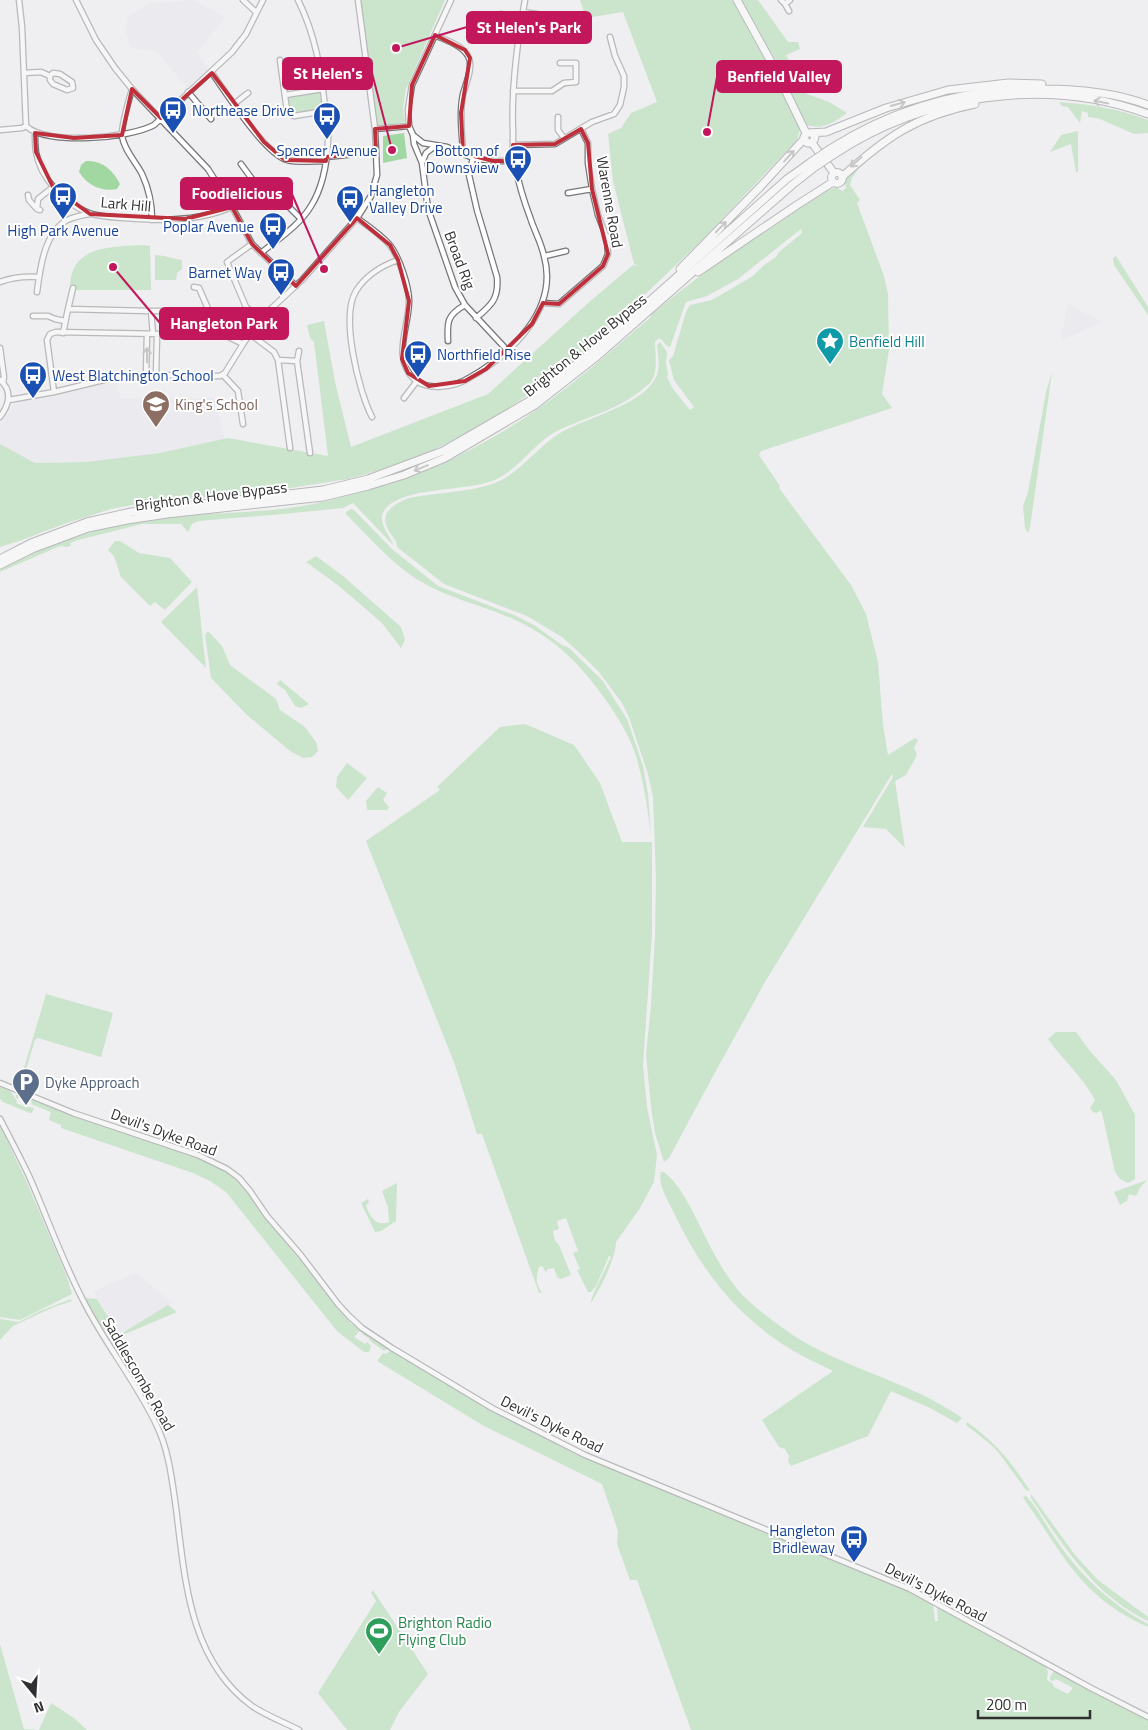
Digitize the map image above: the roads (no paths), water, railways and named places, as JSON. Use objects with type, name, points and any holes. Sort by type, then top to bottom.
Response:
[{"type":"highway","points":[[737,0],[775,69],[807,135],[815,138],[812,143],[834,173],[838,173],[842,177]]},
{"type":"highway","points":[[651,300],[768,179],[807,135],[826,132],[886,108],[948,90],[1008,82],[1044,84],[1072,89]]},
{"type":"highway","name":"Brighton & Hove Bypass","points":[[0,559],[31,542],[87,522],[139,511],[323,490],[368,479],[443,452],[531,400],[591,354],[787,179],[813,164],[864,129],[888,117],[960,95],[1018,88],[1072,89],[1097,92],[1134,100],[1148,106]]},
{"type":"highway","points":[[673,289],[797,205],[833,182],[840,182],[842,177],[865,155],[885,140],[924,119],[962,106],[1027,95]]},
{"type":"highway","name":"Brighton & Hove Bypass","points":[[831,152],[872,132],[931,109],[996,96],[1076,97],[1148,114]]},
{"type":"highway","name":"Brighton & Hove Bypass","points":[[0,566],[32,549],[88,528],[166,514],[323,497],[368,486],[444,458],[535,405],[595,358],[792,185],[813,164]]},
{"type":"highway","points":[[833,182],[831,178],[834,173]]},
{"type":"street","points":[[19,0],[26,126],[35,133],[74,138],[106,138],[122,135],[147,128],[161,118],[188,92],[212,73],[232,52],[246,34],[263,0]]},
{"type":"street","points":[[76,0],[96,40],[115,68],[132,89],[208,169],[252,244],[296,286]]},
{"type":"street","points":[[243,0],[256,12]]},
{"type":"street","points":[[261,253],[301,219],[317,194],[322,182],[326,159],[328,139],[323,89],[313,34],[298,0]]},
{"type":"street","points":[[223,375],[260,320],[296,286],[357,218],[376,185],[375,129],[358,0]]},
{"type":"street","points":[[375,129],[409,126],[408,109],[412,85],[451,0]]},
{"type":"street","points":[[357,218],[390,245],[398,260],[407,287],[409,301],[402,359],[408,373],[417,381],[428,386],[445,386],[465,381],[486,369],[532,324],[543,303],[547,283],[545,256],[529,215],[514,161],[513,91],[525,0]]},
{"type":"street","points":[[781,0],[789,11]]},
{"type":"street","points":[[785,4],[790,0]]},
{"type":"street","points":[[523,12],[582,21]]},
{"type":"street","points":[[501,14],[522,18]]},
{"type":"street","points":[[435,35],[464,50],[470,58],[461,113],[463,153]]},
{"type":"street","points":[[513,145],[555,144],[592,122],[614,114],[624,95],[624,76],[615,56],[610,37]]},
{"type":"street","points":[[280,60],[287,111],[294,116],[325,112]]},
{"type":"street","points":[[513,91],[552,91],[564,83],[576,82],[576,63],[560,64]]},
{"type":"street","points":[[24,73],[41,72],[50,76]]},
{"type":"street","points":[[55,73],[60,74],[72,82],[73,88],[68,90],[53,84],[50,76],[55,73]]},
{"type":"street","points":[[212,73],[264,142],[274,153],[286,160],[299,162],[376,152]]},
{"type":"street","points":[[132,89],[122,135],[126,147],[149,190],[152,220]]},
{"type":"street","points":[[285,95],[323,89]]},
{"type":"street","points":[[188,92],[211,119]]},
{"type":"street","points":[[234,104],[248,93]]},
{"type":"street","points":[[558,117],[558,130],[564,138]]},
{"type":"street","points":[[0,130],[26,126]]},
{"type":"street","name":"Broad Rig","points":[[409,126],[422,163],[428,209],[455,287],[465,305],[507,350]]},
{"type":"street","name":"Warenne Road","points":[[543,303],[559,304],[603,266],[608,254],[607,238],[598,215],[592,189],[588,162],[588,143],[581,129]]},
{"type":"street","name":"Lark Hill","points":[[35,133],[36,152],[45,174],[53,187],[75,206],[90,214],[152,220],[185,219],[210,215],[232,207]]},
{"type":"street","points":[[413,135],[423,143],[447,147],[473,158],[493,162],[514,161]]},
{"type":"street","points":[[422,163],[426,153],[435,146]]},
{"type":"street","points":[[473,158],[469,175],[477,210],[497,277],[498,288],[491,306],[476,318]]},
{"type":"street","points":[[240,164],[266,198],[274,192],[301,219]]},
{"type":"street","points":[[38,199],[39,210],[29,198],[38,199],[53,187]]},
{"type":"street","points":[[568,193],[592,189]]},
{"type":"street","points":[[74,218],[75,206]]},
{"type":"street","points":[[37,292],[46,249],[53,234],[60,226],[74,218],[90,214]]},
{"type":"street","points":[[252,244],[226,262],[246,307],[260,320]]},
{"type":"street","points":[[545,256],[566,251]]},
{"type":"street","points":[[372,417],[360,388],[350,328],[350,307],[356,292],[369,277],[382,266],[398,260]]},
{"type":"street","points":[[0,282],[9,278],[39,277]]},
{"type":"street","points":[[194,287],[199,288],[218,334]]},
{"type":"street","points":[[63,333],[73,288]]},
{"type":"street","points":[[448,341],[449,318],[451,314],[465,305]]},
{"type":"street","points":[[68,309],[149,311]]},
{"type":"street","points":[[156,375],[155,334],[151,311],[209,311]]},
{"type":"street","points":[[33,316],[48,316],[55,320],[65,321]]},
{"type":"street","points":[[54,392],[48,340],[50,334],[218,334],[243,344]]},
{"type":"street","points":[[146,375],[147,334]]},
{"type":"street","points":[[250,334],[274,352],[278,360],[290,448]]},
{"type":"street","points":[[0,348],[4,377],[1,381],[7,388],[9,400],[7,408],[0,417]]},
{"type":"street","points":[[299,351],[297,361],[310,453]]},
{"type":"street","points":[[278,360],[297,361]]},
{"type":"street","points":[[9,400],[54,392],[116,377],[223,375]]},
{"type":"street","points":[[223,375],[238,391],[243,424]]},
{"type":"street","points":[[404,398],[417,381]]},
{"type":"street","name":"Devil's Dyke Road","points":[[0,1083],[91,1119],[198,1155],[227,1169],[239,1178],[338,1304],[362,1328],[492,1408],[585,1455],[910,1590],[1148,1717]]},
{"type":"street","name":"Saddlescombe Road","points":[[0,1119],[29,1177],[81,1298],[156,1424],[168,1460],[193,1618],[207,1654],[222,1677],[237,1694],[253,1707],[299,1730]]},
{"type":"place","name":"St Helen's Park","points":[[396,48]]},
{"type":"place","name":"Benfield Valley","points":[[707,132]]},
{"type":"place","name":"Northease Drive","points":[[173,134]]},
{"type":"place","name":"Spencer Avenue","points":[[327,140]]},
{"type":"place","name":"St Helen's","points":[[392,150]]},
{"type":"place","name":"Bottom of Downsview","points":[[518,183]]},
{"type":"place","name":"High Park Avenue","points":[[63,220]]},
{"type":"place","name":"Hangleton Valley Drive","points":[[350,223]]},
{"type":"place","name":"Poplar Avenue","points":[[273,250]]},
{"type":"place","name":"Hangleton Park","points":[[113,267]]},
{"type":"place","name":"Foodielicious","points":[[324,269]]},
{"type":"place","name":"Barnet Way","points":[[281,296]]},
{"type":"place","name":"Benfield Hill","points":[[830,365]]},
{"type":"place","name":"Northfield Rise","points":[[418,378]]},
{"type":"place","name":"West Blatchington School","points":[[33,399]]},
{"type":"place","name":"King's School","points":[[156,428]]},
{"type":"place","name":"Dyke Approach","points":[[26,1106]]},
{"type":"place","name":"Hangleton Bridleway","points":[[854,1563]]},
{"type":"place","name":"Brighton Radio Flying Club","points":[[379,1655]]}]
